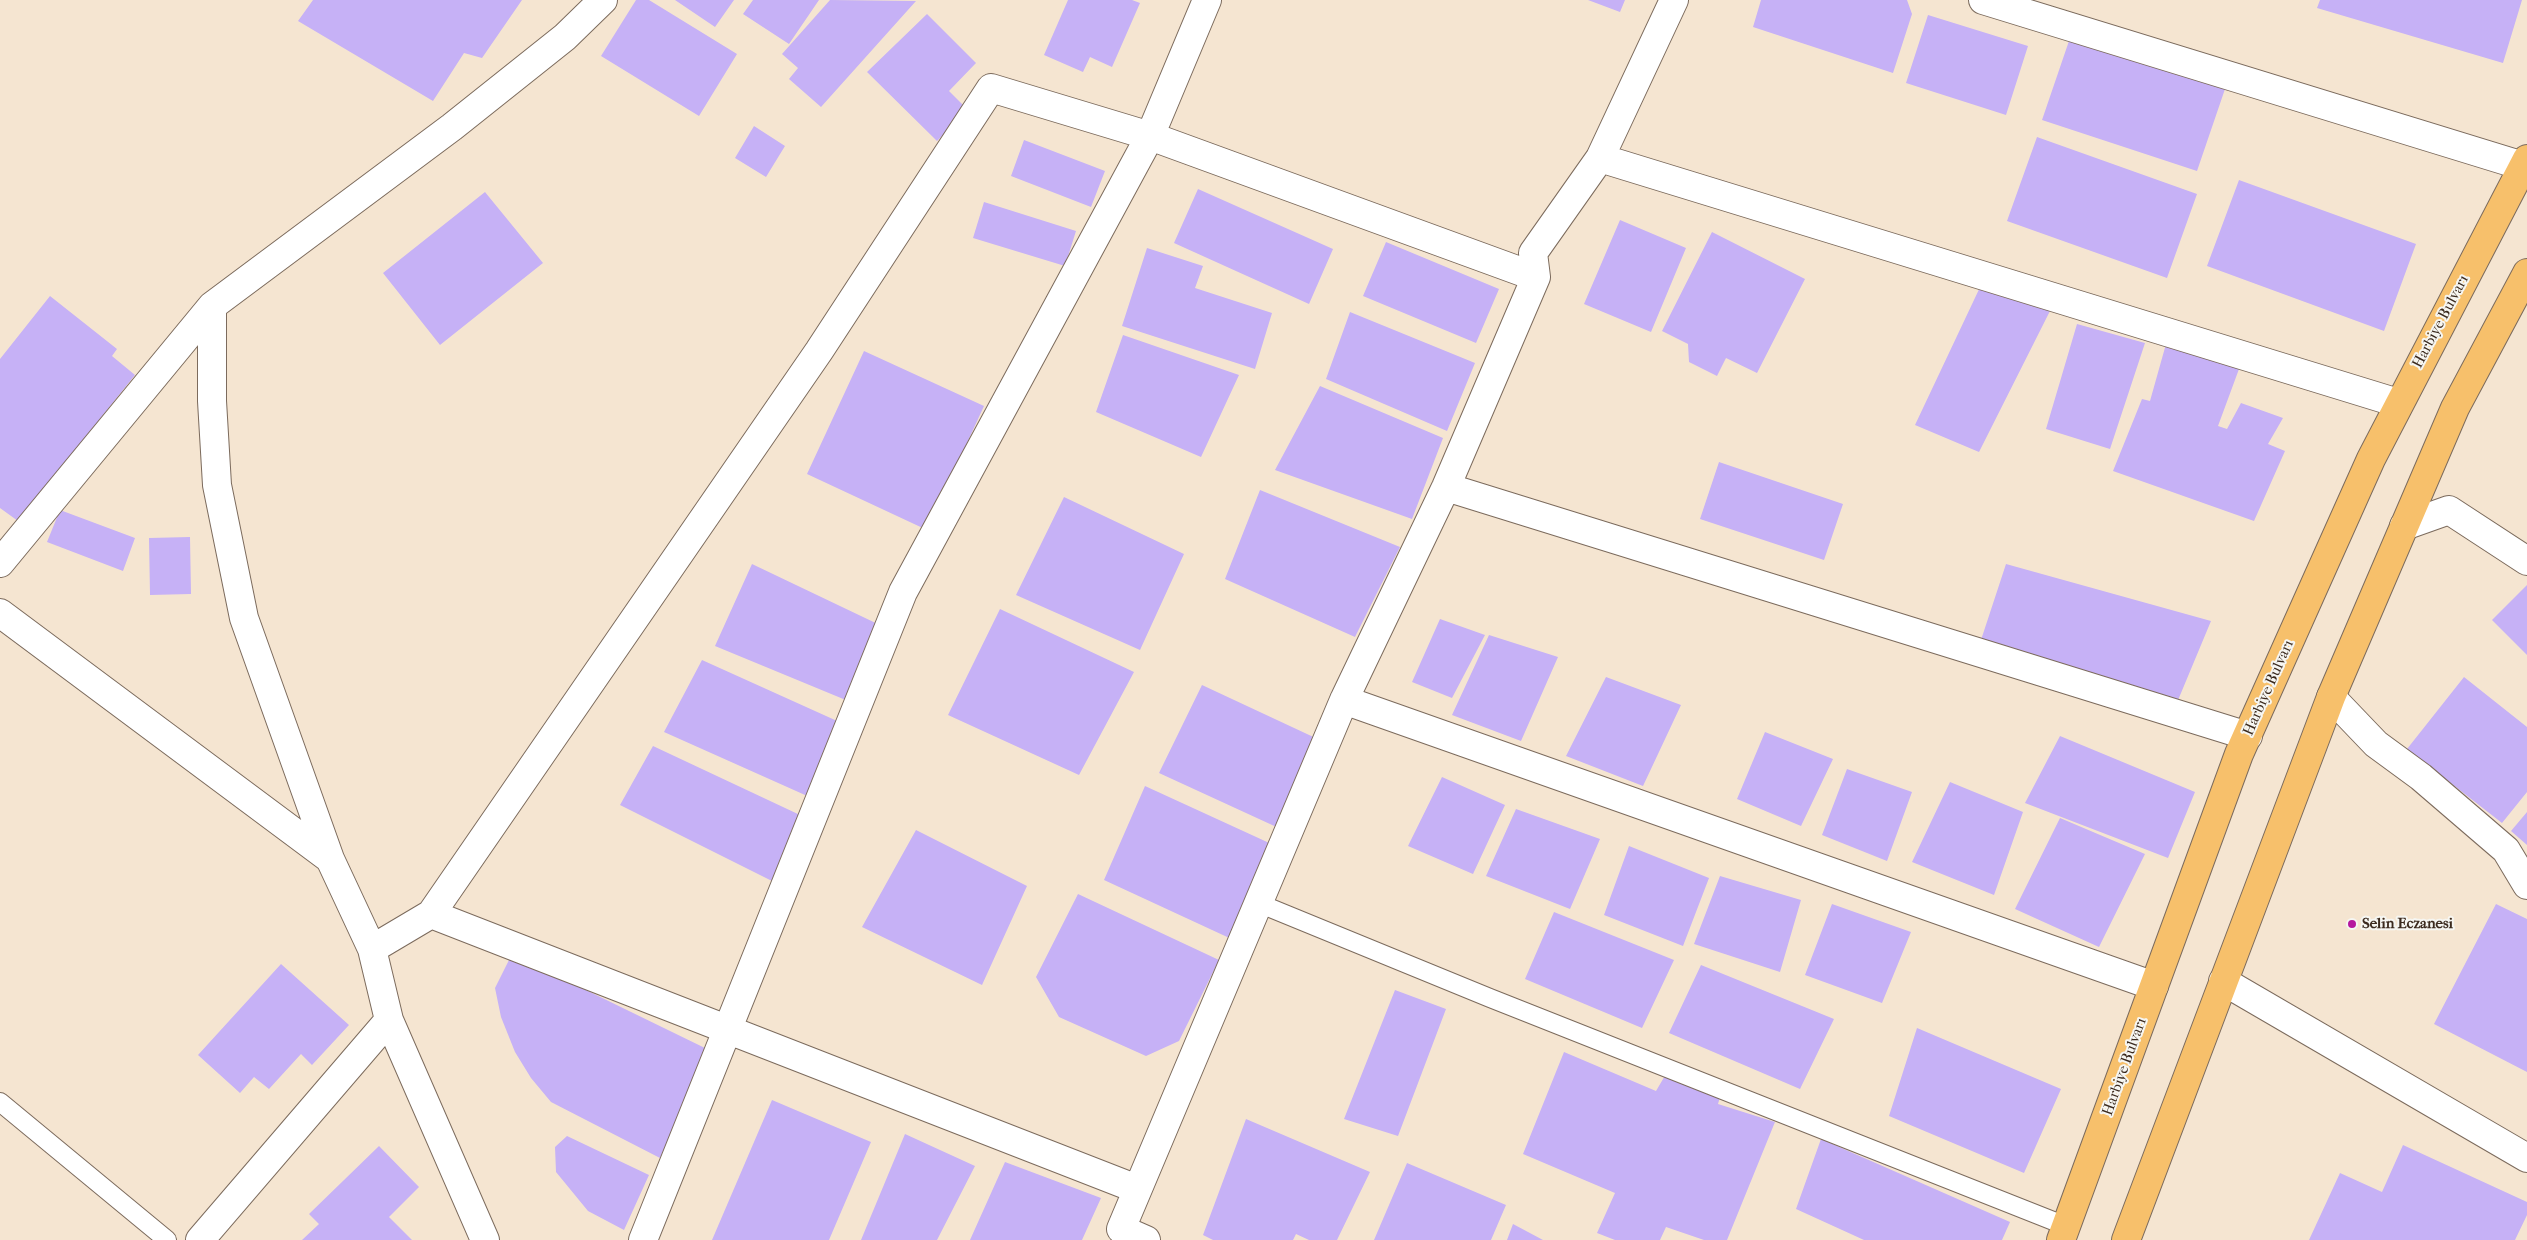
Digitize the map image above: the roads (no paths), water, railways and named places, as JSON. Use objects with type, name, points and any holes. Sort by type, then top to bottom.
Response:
[{"type":"main road","name":"Harbiye Bulvarı","points":[[2063,1233],[2248,736],[2370,459],[2525,162]]},
{"type":"main road","points":[[2126,1240],[2331,697],[2455,408],[2527,273]]},
{"type":"street","points":[[0,563],[212,306],[452,127],[565,37],[603,0]]},
{"type":"street","points":[[643,1240],[903,592],[1150,136],[1207,0]]},
{"type":"street","points":[[1146,1240],[1121,1229],[1344,700],[1446,487],[1536,277],[1534,252],[1600,158],[1674,0]]},
{"type":"street","points":[[1983,0],[2525,162]]},
{"type":"street","points":[[372,949],[431,914],[819,352],[991,88],[1150,136],[1536,277]]},
{"type":"street","points":[[1600,158],[2398,403]]},
{"type":"street","points":[[212,306],[212,401],[217,485],[244,618],[330,859],[372,949],[389,1020],[485,1240]]},
{"type":"street","points":[[1446,487],[2248,736]]},
{"type":"street","points":[[2404,526],[2449,510],[2527,561]]},
{"type":"street","points":[[0,613],[330,859]]},
{"type":"street","points":[[2331,697],[2376,744],[2422,777],[2506,850],[2527,885]]},
{"type":"street","points":[[1344,700],[2154,986]]},
{"type":"street","points":[[431,914],[1137,1189]]},
{"type":"street","points":[[2223,981],[2527,1158]]},
{"type":"street","points":[[200,1240],[389,1020]]},
{"type":"lane","points":[[1258,903],[2063,1233]]},
{"type":"lane","points":[[0,1102],[167,1240]]},
{"type":"place","name":"Selin Eczanesi","points":[[2352,924]]}]
